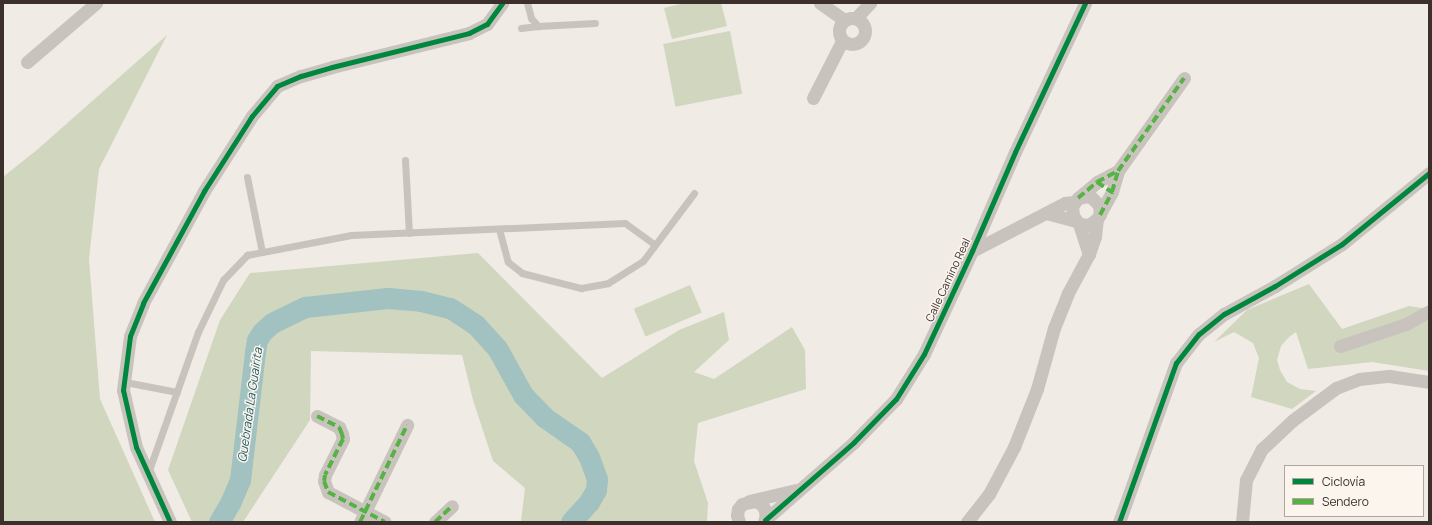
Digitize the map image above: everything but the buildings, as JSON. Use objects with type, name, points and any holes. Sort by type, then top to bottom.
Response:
[{"type":"street","points":[[27,62],[96,3]]},
{"type":"street","points":[[170,522],[136,447],[123,390],[130,336],[143,303],[162,265],[208,185],[252,116],[277,86],[301,76],[332,67],[469,33],[487,24],[502,3]]},
{"type":"street","points":[[820,3],[850,19],[864,24],[865,29],[863,38],[860,42],[851,44],[842,41],[838,32],[841,23],[850,19],[870,3]]},
{"type":"street","name":"Calle Camino Real","points":[[764,521],[854,442],[896,398],[924,354],[972,251],[1015,152],[1085,3]]},
{"type":"street","points":[[813,98],[842,41]]},
{"type":"street","points":[[1046,213],[1089,225],[1098,217],[1112,192],[1118,171],[1184,78]]},
{"type":"street","points":[[1089,254],[1072,211],[1076,200],[1097,182],[1118,171]]},
{"type":"street","points":[[1119,522],[1176,363],[1199,334],[1224,314],[1275,286],[1342,244],[1427,179]]},
{"type":"street","points":[[1097,182],[1112,192]]},
{"type":"street","points":[[967,522],[989,494],[1014,448],[1037,389],[1054,328],[1068,293],[1089,254],[1095,237],[1099,205],[1088,196],[1065,203],[972,251]]},
{"type":"street","points":[[1340,346],[1406,324],[1429,311]]},
{"type":"street","points":[[1242,522],[1246,480],[1262,449],[1293,420],[1336,388],[1359,379],[1389,376],[1429,382]]},
{"type":"street","points":[[317,416],[339,427],[343,439],[325,475],[324,481],[326,489],[330,494],[362,517],[385,522]]},
{"type":"street","points":[[362,517],[407,425]]},
{"type":"street","name":"Calle Camino Real","points":[[748,501],[798,490]]},
{"type":"street","points":[[737,520],[738,509],[748,501]]},
{"type":"street","name":"Calle Camino Real","points":[[748,501],[760,503],[764,508],[764,521]]},
{"type":"street","points":[[435,522],[452,506]]},
{"type":"lane","points":[[527,3],[531,18],[538,26]]},
{"type":"lane","points":[[521,28],[595,23]]},
{"type":"lane","points":[[405,160],[409,232]]},
{"type":"lane","points":[[247,177],[262,252]]},
{"type":"lane","points":[[499,229],[508,262],[522,273],[581,288],[608,283],[643,261],[694,193]]},
{"type":"lane","points":[[148,473],[198,332],[223,280],[247,255],[351,235],[625,223],[655,245]]},
{"type":"lane","points":[[125,382],[177,392]]},
{"type":"green space","points":[[685,3],[721,3],[727,26],[672,39],[664,8]]},
{"type":"green space","points":[[730,31],[742,94],[675,107],[663,44]]},
{"type":"green space","points":[[167,35],[99,169],[89,259],[100,399],[155,522],[3,522],[3,177],[38,149]]},
{"type":"green space","points":[[478,253],[602,378],[679,330],[724,312],[729,340],[694,372],[714,379],[792,327],[805,350],[806,389],[698,423],[694,461],[708,503],[707,522],[521,522],[525,488],[493,461],[473,400],[462,355],[311,351],[310,420],[243,522],[192,522],[168,470],[220,320],[250,273]]},
{"type":"green space","points":[[1309,284],[1342,329],[1409,306],[1429,309],[1429,371],[1372,362],[1308,369],[1296,332],[1281,346],[1277,360],[1280,370],[1287,382],[1300,389],[1316,391],[1292,409],[1251,397],[1259,358],[1253,343],[1234,332],[1214,342],[1247,310]]},
{"type":"green space","points":[[690,285],[702,313],[646,336],[634,309]]},
{"type":"waterway","name":"Quebrada La Guairita","points":[[219,522],[231,501],[240,480],[255,352],[257,340],[262,332],[272,323],[305,307],[388,298],[421,301],[450,308],[476,325],[497,348],[523,395],[544,417],[580,442],[589,457],[597,479],[596,490],[589,502],[571,522]]},
{"type":"marked path","points":[[1100,215],[1112,192],[1118,171],[1184,78]]},
{"type":"marked path","points":[[1078,198],[1097,182],[1118,171]]},
{"type":"marked path","points":[[1097,182],[1112,192]]},
{"type":"marked path","points":[[317,416],[339,427],[343,439],[325,475],[324,481],[328,492],[385,522]]},
{"type":"marked path","points":[[360,522],[407,425]]},
{"type":"marked path","points":[[435,522],[452,506]]},
{"type":"cycle path","points":[[170,522],[136,447],[123,390],[130,336],[143,303],[204,191],[252,116],[277,86],[301,76],[332,67],[469,33],[487,24],[502,3]]},
{"type":"cycle path","points":[[765,520],[854,442],[896,399],[924,354],[972,251],[1015,152],[1085,3]]},
{"type":"cycle path","points":[[1119,522],[1176,363],[1199,334],[1224,314],[1275,286],[1342,244],[1429,173]]}]
